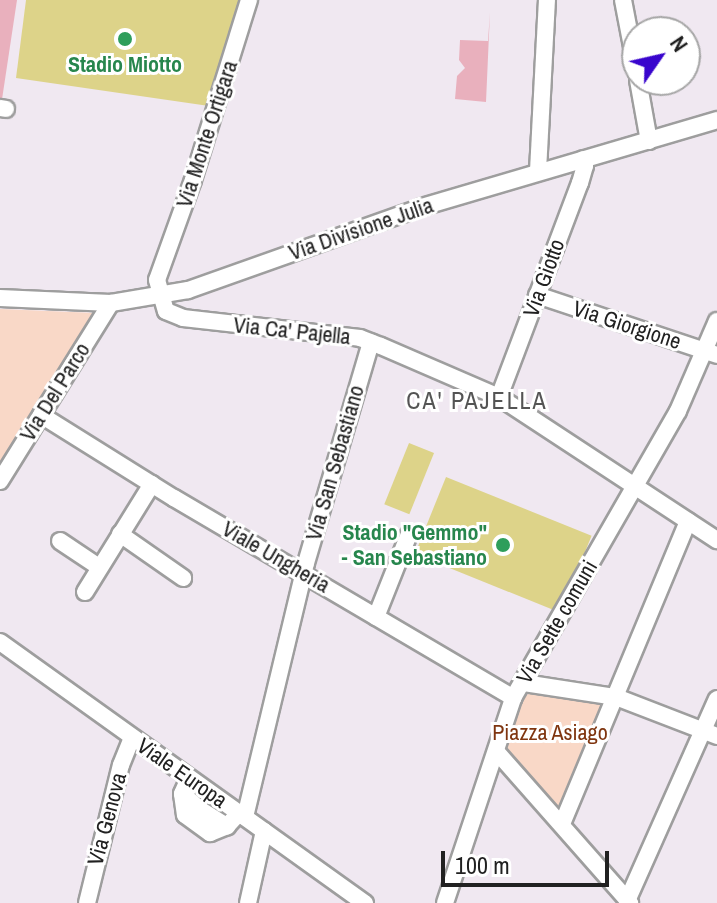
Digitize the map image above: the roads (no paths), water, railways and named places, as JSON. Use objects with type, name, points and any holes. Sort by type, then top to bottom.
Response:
[{"type":"street","name":"Via Monte Ortigara","points":[[159,297],[157,280],[164,268],[193,180],[249,0]]},
{"type":"street","points":[[538,171],[547,0]]},
{"type":"street","points":[[641,96],[649,141]]},
{"type":"street","name":"Via Divisione Julia","points":[[0,298],[111,303],[190,290],[422,207],[717,120]]},
{"type":"street","name":"Via Giotto","points":[[499,397],[580,183],[585,166],[583,159]]},
{"type":"street","name":"Via Giorgione","points":[[537,295],[711,353]]},
{"type":"street","name":"Via Ca' Pajella","points":[[159,297],[171,316],[371,342],[499,397],[636,483],[717,540]]},
{"type":"street","name":"Via Del Parco","points":[[0,481],[111,303]]},
{"type":"street","name":"Via Sette comuni","points":[[445,903],[513,698],[711,353],[717,321]]},
{"type":"street","name":"Via San Sebastiano","points":[[237,819],[371,342]]},
{"type":"street","name":"Viale Ungheria","points":[[41,415],[513,698]]},
{"type":"street","points":[[85,592],[152,484]]},
{"type":"street","points":[[562,824],[688,521]]},
{"type":"street","points":[[120,534],[183,578]]},
{"type":"street","points":[[376,617],[409,534]]},
{"type":"street","points":[[60,541],[99,567]]},
{"type":"street","name":"Viale Europa","points":[[0,642],[132,738],[185,786],[237,819],[264,831],[343,896],[365,903]]},
{"type":"street","points":[[524,683],[616,697],[710,733]]},
{"type":"street","points":[[496,751],[629,902],[710,733],[717,699]]},
{"type":"street","name":"Via Genova","points":[[87,903],[121,765],[132,738]]},
{"type":"street","points":[[185,786],[185,815],[210,833],[237,819]]},
{"type":"street","points":[[248,903],[264,831]]},
{"type":"place","name":"Stadio Miotto","points":[[125,39]]},
{"type":"place","name":"Stadio \"Gemmo\" - San Sebastiano","points":[[503,545]]},
{"type":"district","name":"CA' PAJELLA","points":[[477,401]]},
{"type":"park label","name":"Piazza Asiago","points":[[550,733]]}]
